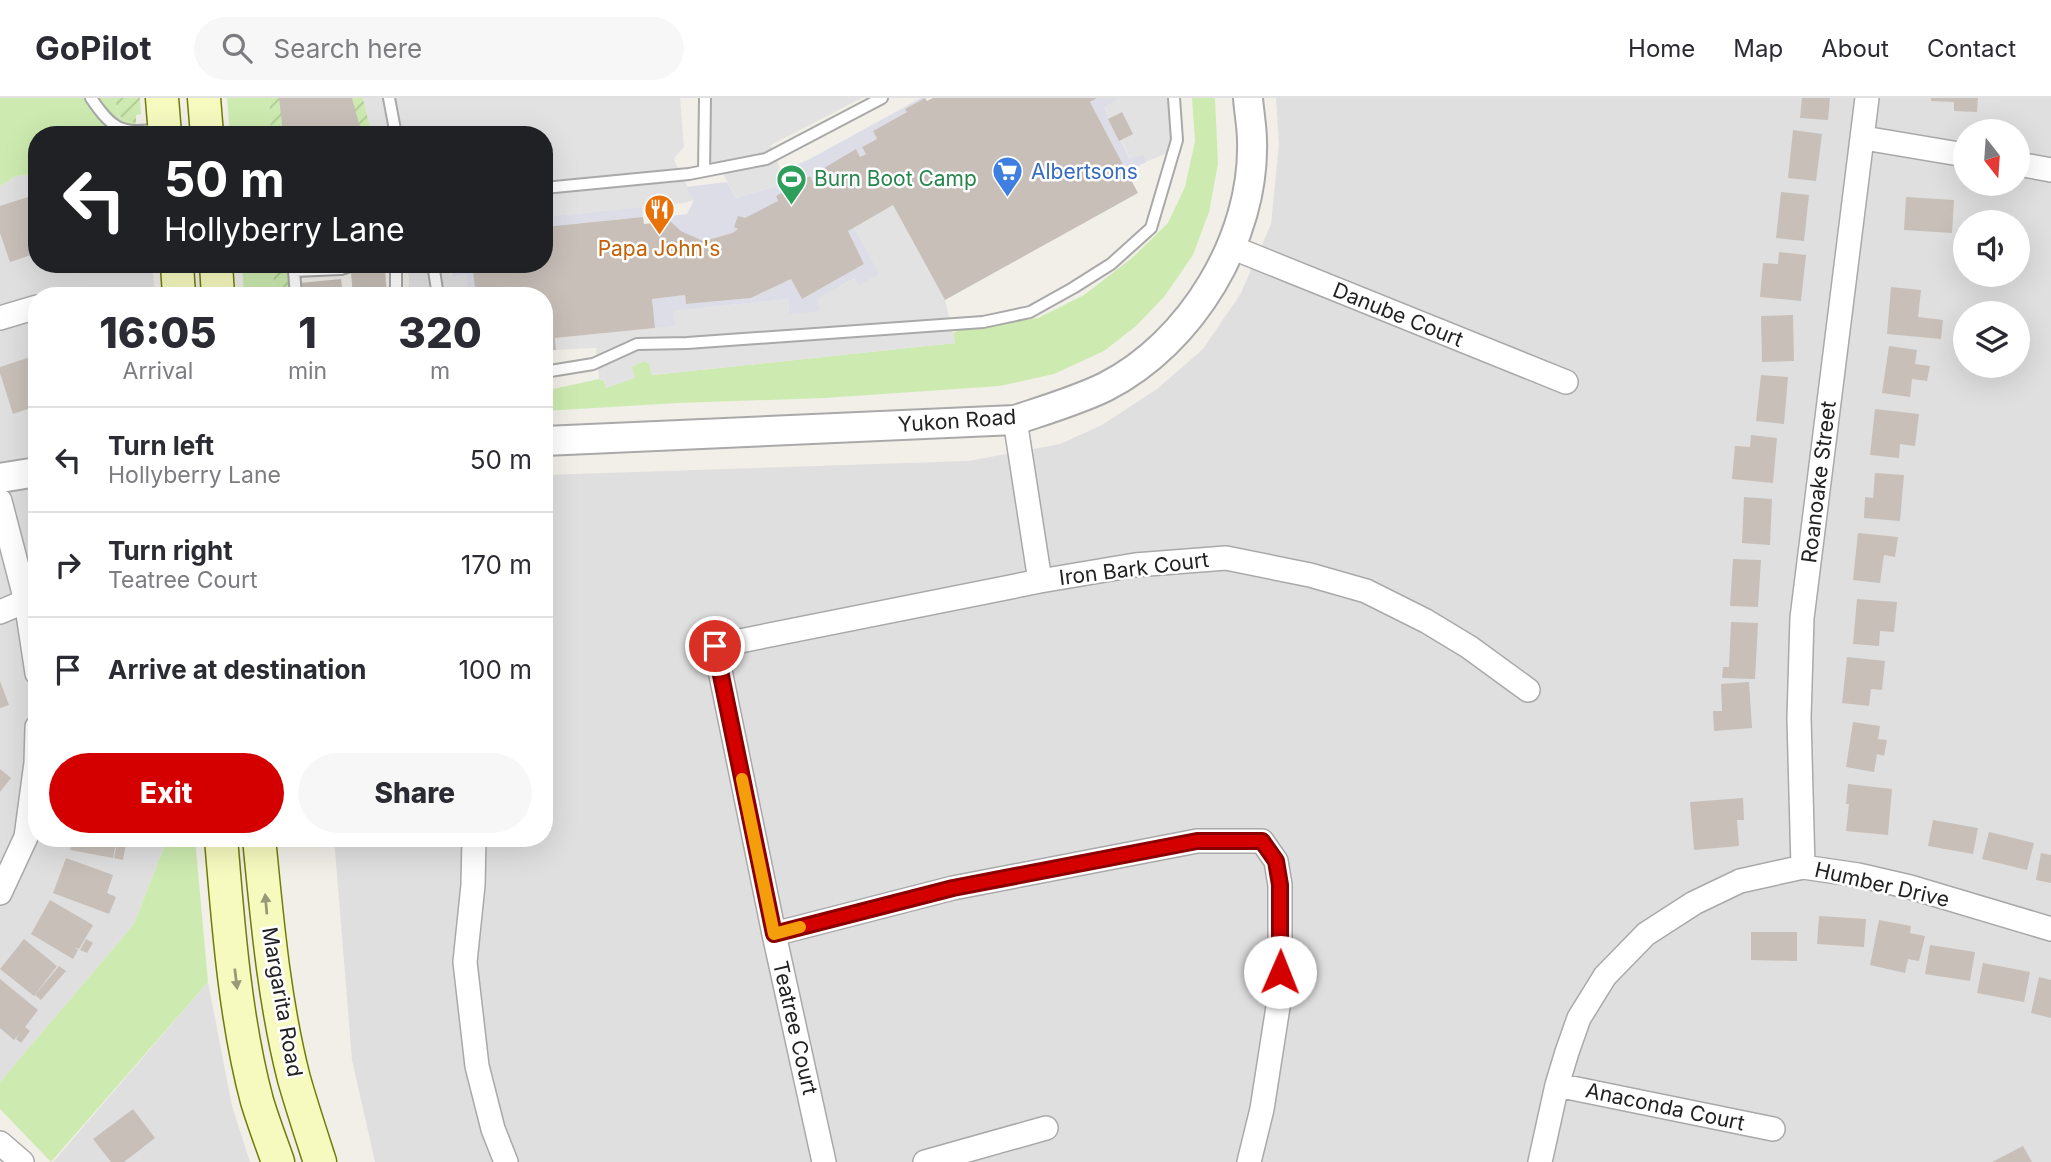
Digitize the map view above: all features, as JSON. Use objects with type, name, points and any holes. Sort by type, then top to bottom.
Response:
[{"type":"main road","points":[[162,98],[164,126]]},
{"type":"main road","points":[[204,98],[206,126]]},
{"type":"main road","name":"Margarita Road","points":[[222,847],[226,908],[241,1021],[257,1100],[278,1162]]},
{"type":"main road","name":"Margarita Road","points":[[261,847],[267,921],[279,1006],[294,1079],[320,1162]]},
{"type":"street","name":"Yukon Road","points":[[553,440],[1015,420],[1071,402],[1107,386],[1145,361],[1177,331],[1219,273],[1243,212],[1249,177],[1252,142],[1248,98]]},
{"type":"street","name":"Roanoake Street","points":[[1803,867],[1799,718],[1802,618],[1867,98]]},
{"type":"street","points":[[1864,138],[1953,153]]},
{"type":"street","points":[[2030,166],[2051,170]]},
{"type":"street","name":"Danube Court","points":[[1231,247],[1566,382]]},
{"type":"street","points":[[0,318],[28,310]]},
{"type":"street","points":[[1015,420],[1040,580]]},
{"type":"street","points":[[0,478],[28,473]]},
{"type":"street","points":[[0,501],[28,614]]},
{"type":"street","name":"Iron Bark Court","points":[[715,646],[1040,580],[1135,565],[1226,558],[1310,575],[1367,591],[1469,647],[1528,690]]},
{"type":"street","points":[[0,612],[26,601]]},
{"type":"street","name":"Teatree Court","points":[[715,646],[824,1162]]},
{"type":"street","points":[[0,893],[26,836],[28,821]]},
{"type":"street","points":[[774,934],[953,888],[1197,841],[1262,841],[1276,861],[1280,885],[1280,994],[1262,1109],[1249,1162]]},
{"type":"street","points":[[474,847],[465,962],[477,1066],[493,1129],[506,1162]]},
{"type":"street","name":"Humber Drive","points":[[1540,1162],[1557,1085],[1579,1018],[1605,976],[1646,934],[1694,902],[1740,881],[1803,867],[1858,875],[1910,887],[2051,929]]},
{"type":"street","name":"Anaconda Court","points":[[1557,1085],[1773,1129]]},
{"type":"street","points":[[925,1162],[1046,1128]]},
{"type":"street","points":[[0,1143],[22,1162]]},
{"type":"lane","points":[[90,98],[119,126]]},
{"type":"lane","points":[[389,98],[394,126]]},
{"type":"lane","points":[[704,171],[705,98]]},
{"type":"lane","points":[[553,187],[689,174],[766,159],[882,98]]},
{"type":"lane","points":[[553,371],[593,364],[637,344],[687,343],[983,322],[1030,312],[1111,264],[1150,228],[1177,140],[1174,98]]},
{"type":"shaded area","points":[[363,98],[680,98],[684,147],[674,160],[694,200],[553,216],[553,126],[370,126]]},
{"type":"shaded area","points":[[705,98],[862,98],[771,145],[785,182],[736,198],[720,168],[704,171]]},
{"type":"shaded area","points":[[925,98],[906,109],[907,112],[873,131],[877,139],[862,147],[866,154],[860,157],[856,150],[815,187],[809,176],[776,196],[778,201],[732,233],[701,240],[681,231],[670,221],[669,216],[687,214],[694,200],[686,187],[727,182],[736,198],[783,184],[785,182],[781,171],[808,160]]},
{"type":"shaded area","points":[[1097,98],[1120,98],[1104,107],[1130,159],[1143,154],[1146,162],[1127,172],[1090,102]]},
{"type":"shaded area","points":[[1120,98],[1174,98],[1174,150],[1146,162],[1142,154],[1131,160],[1104,106]]},
{"type":"shaded area","points":[[1276,98],[2051,98],[2051,1162],[375,1162],[352,1060],[335,847],[553,847],[553,475],[968,461],[1060,444],[1102,425],[1157,389],[1203,349],[1241,293],[1271,224],[1279,144]]},
{"type":"shaded area","points":[[28,175],[28,273],[153,273],[154,287],[28,287],[28,847],[164,847],[134,924],[0,1082],[0,186],[16,176]]},
{"type":"shaded area","points":[[893,205],[945,300],[955,343],[652,375],[649,363],[645,361],[632,366],[635,378],[606,388],[604,381],[599,379],[596,348],[556,350],[555,338],[674,326],[673,311],[788,299],[789,312],[820,308],[816,299],[856,278],[878,274],[854,227]]},
{"type":"shaded area","points":[[642,207],[643,217],[553,226],[553,216]]},
{"type":"shaded area","points":[[854,227],[879,274],[859,285],[855,278],[817,299],[819,311],[792,314],[789,312],[788,299],[673,311],[675,326],[655,328],[652,299],[685,295],[686,304],[751,298],[791,279],[802,299],[864,264],[848,231]]},
{"type":"shaded area","points":[[408,273],[450,273],[457,277],[466,275],[467,287],[409,287]]},
{"type":"shaded area","points":[[451,273],[473,273],[475,287],[467,287],[466,275],[453,277]]},
{"type":"shaded area","points":[[208,982],[232,1106],[250,1162],[53,1162]]},
{"type":"green space","points":[[0,98],[115,98],[118,116],[136,123],[136,126],[28,126],[28,175],[16,176],[0,186]]},
{"type":"green space","points":[[115,98],[140,98],[141,114],[136,115],[136,123],[118,115]]},
{"type":"green space","points":[[227,98],[269,98],[271,126],[229,126]]},
{"type":"green space","points":[[269,98],[363,98],[370,126],[271,126]]},
{"type":"green space","points":[[1192,98],[1215,98],[1218,164],[1209,212],[1193,255],[1164,297],[1136,326],[1104,351],[1054,374],[1000,386],[825,398],[553,410],[553,389],[599,379],[604,381],[606,388],[632,366],[645,361],[649,363],[652,375],[955,343],[953,333],[959,330],[1038,318],[1084,295],[1132,258],[1168,223],[1185,187],[1195,141]]},
{"type":"green space","points":[[243,273],[273,273],[274,287],[243,287]]},
{"type":"green space","points":[[273,273],[290,273],[290,287],[274,287]]},
{"type":"green space","points":[[164,847],[196,847],[208,982],[51,1162],[0,1109],[0,1082],[134,924]]},
{"type":"building","points":[[279,98],[352,98],[360,126],[282,126]]},
{"type":"building","points":[[925,98],[927,101],[933,98],[1097,98],[1090,102],[1138,193],[945,300],[893,205],[848,231],[864,264],[802,299],[791,279],[751,298],[686,304],[685,295],[652,299],[655,328],[555,338],[556,350],[553,350],[553,287],[475,287],[473,273],[553,273],[553,226],[643,217],[644,224],[670,221],[681,231],[701,240],[732,233],[738,229],[734,227],[738,216],[745,218],[778,201],[776,196],[810,176],[815,187],[819,185],[814,174],[856,149],[860,157],[866,154],[862,147],[877,139],[873,131],[907,112],[905,109]]},
{"type":"building","points":[[1802,98],[1830,98],[1828,120],[1800,118]]},
{"type":"building","points":[[1931,98],[1978,98],[1977,112],[1954,111],[1954,102],[1931,101]]},
{"type":"building","points":[[1122,112],[1133,134],[1119,141],[1108,119]]},
{"type":"building","points":[[1793,130],[1822,134],[1816,181],[1788,178]]},
{"type":"building","points":[[1781,192],[1809,195],[1804,241],[1776,238]]},
{"type":"building","points":[[28,197],[28,256],[10,262],[0,233],[0,206]]},
{"type":"building","points":[[1906,197],[1954,200],[1952,233],[1904,230]]},
{"type":"building","points":[[1779,252],[1806,255],[1801,301],[1760,297],[1763,263],[1778,264]]},
{"type":"building","points":[[351,273],[385,273],[386,287],[352,287]]},
{"type":"building","points":[[341,279],[342,287],[300,287],[300,283]]},
{"type":"building","points":[[1891,287],[1921,290],[1918,317],[1943,320],[1941,339],[1887,334]]},
{"type":"building","points":[[1793,315],[1794,361],[1762,362],[1761,316]]},
{"type":"building","points":[[1889,346],[1917,350],[1915,364],[1930,366],[1927,381],[1912,379],[1910,397],[1882,393]]},
{"type":"building","points":[[28,358],[28,409],[13,414],[0,367]]},
{"type":"building","points":[[1761,375],[1788,377],[1784,424],[1756,421]]},
{"type":"building","points":[[1875,409],[1919,414],[1915,446],[1900,444],[1899,458],[1870,455]]},
{"type":"building","points":[[1751,435],[1777,438],[1773,483],[1732,479],[1735,446],[1750,447]]},
{"type":"building","points":[[1875,473],[1904,475],[1900,521],[1864,518],[1865,497],[1873,498]]},
{"type":"building","points":[[1744,497],[1772,499],[1770,545],[1742,543]]},
{"type":"building","points":[[1858,533],[1898,537],[1895,557],[1884,555],[1880,583],[1853,580]]},
{"type":"building","points":[[1733,559],[1761,560],[1758,607],[1730,606]]},
{"type":"building","points":[[1857,599],[1897,602],[1894,632],[1880,631],[1879,646],[1853,644]]},
{"type":"building","points":[[1731,622],[1758,623],[1755,679],[1722,678],[1723,667],[1729,667]]},
{"type":"building","points":[[1847,657],[1885,661],[1882,690],[1871,689],[1869,706],[1842,703]]},
{"type":"building","points":[[0,681],[9,705],[0,708]]},
{"type":"building","points":[[1749,682],[1752,728],[1714,731],[1713,711],[1722,711],[1721,684]]},
{"type":"building","points":[[1853,722],[1880,726],[1878,739],[1887,740],[1884,756],[1877,754],[1874,772],[1846,767]]},
{"type":"building","points":[[0,769],[11,778],[0,792]]},
{"type":"building","points":[[1848,784],[1892,789],[1888,835],[1846,831]]},
{"type":"building","points":[[1743,798],[1744,820],[1737,820],[1739,846],[1694,850],[1690,802]]},
{"type":"building","points":[[1933,820],[1978,828],[1973,854],[1928,846]]},
{"type":"building","points":[[1989,832],[2034,843],[2027,870],[1982,859]]},
{"type":"building","points":[[71,847],[115,847],[113,858],[70,850]]},
{"type":"building","points":[[116,847],[125,847],[123,860],[114,858]]},
{"type":"building","points":[[2041,853],[2051,855],[2051,883],[2036,880]]},
{"type":"building","points":[[66,858],[113,875],[107,893],[116,897],[109,914],[53,893]]},
{"type":"building","points":[[50,900],[93,925],[79,949],[74,947],[78,950],[73,959],[31,934]]},
{"type":"building","points":[[1819,916],[1866,919],[1864,947],[1817,944]]},
{"type":"building","points":[[1879,920],[1911,926],[1910,933],[1925,936],[1919,961],[1908,959],[1905,973],[1870,965]]},
{"type":"building","points":[[1751,932],[1797,932],[1797,961],[1751,960]]},
{"type":"building","points":[[24,939],[57,966],[34,996],[0,969]]},
{"type":"building","points":[[86,939],[93,943],[87,953],[80,950]]},
{"type":"building","points":[[1930,945],[1975,952],[1970,981],[1925,974]]},
{"type":"building","points":[[1983,963],[2030,972],[2024,1002],[1977,993]]},
{"type":"building","points":[[59,966],[66,971],[41,1000],[35,995]]},
{"type":"building","points":[[2039,977],[2051,980],[2051,1018],[2031,1013]]},
{"type":"building","points":[[0,979],[38,1010],[25,1027],[30,1031],[21,1043],[16,1039],[20,1033],[14,1040],[0,1028]]},
{"type":"building","points":[[133,1109],[155,1138],[124,1162],[111,1162],[93,1139]]},
{"type":"building","points":[[2023,1146],[2032,1162],[1992,1162]]},
{"type":"slow traffic","points":[[742,779],[774,934],[800,927]]},
{"type":"place","name":"Albertsons","points":[[1008,199]]},
{"type":"place","name":"Burn Boot Camp","points":[[791,206]]},
{"type":"place","name":"Papa John's","points":[[659,236]]},
{"type":"route","points":[[715,646],[774,934],[953,888],[1197,841],[1262,841],[1276,861],[1280,885],[1280,972]]}]
